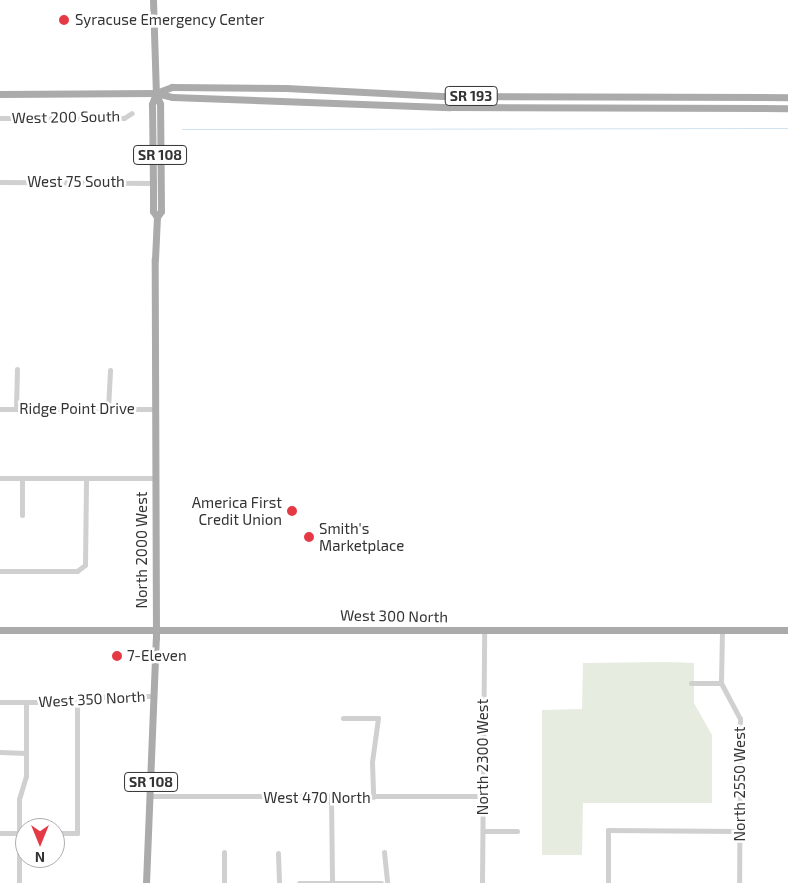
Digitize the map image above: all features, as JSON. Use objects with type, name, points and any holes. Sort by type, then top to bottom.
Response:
[{"type":"main road","name":"North 2000 West","points":[[146,883],[154,696],[157,217],[160,211],[160,121],[156,93],[153,0]]},
{"type":"main road","name":"SR 193","points":[[0,94],[156,93],[182,88],[442,96],[788,97]]},
{"type":"main road","name":"North 2000 West","points":[[156,93],[152,104],[153,211],[157,217]]},
{"type":"main road","name":"SR 193","points":[[156,93],[172,97],[450,107],[788,108]]},
{"type":"main road","name":"West 300 North","points":[[0,630],[788,630]]},
{"type":"street","name":"West 200 South","points":[[0,118],[124,118],[132,113]]},
{"type":"street","name":"West 75 South","points":[[0,182],[153,183]]},
{"type":"street","points":[[16,409],[17,369]]},
{"type":"street","points":[[108,410],[110,370]]},
{"type":"street","name":"Ridge Point Drive","points":[[0,409],[155,409]]},
{"type":"street","points":[[0,478],[156,478]]},
{"type":"street","points":[[22,478],[22,515]]},
{"type":"street","points":[[0,571],[77,571],[85,565],[86,478]]},
{"type":"street","name":"North 2550 West","points":[[722,630],[721,683],[740,718],[739,883]]},
{"type":"street","name":"North 2300 West","points":[[482,883],[484,631]]},
{"type":"street","points":[[691,683],[721,683]]},
{"type":"street","name":"West 350 North","points":[[0,702],[91,702],[106,696],[154,696]]},
{"type":"street","points":[[21,818],[19,798],[26,776],[26,702]]},
{"type":"street","points":[[65,833],[77,833],[77,702]]},
{"type":"street","points":[[343,718],[378,718],[372,762],[373,797]]},
{"type":"street","points":[[0,752],[26,753]]},
{"type":"street","name":"West 470 North","points":[[150,796],[331,798],[483,796]]},
{"type":"street","points":[[331,798],[332,883]]},
{"type":"street","points":[[608,883],[608,830],[739,832]]},
{"type":"street","points":[[483,831],[517,831]]},
{"type":"street","points":[[0,833],[15,833]]},
{"type":"street","points":[[224,852],[224,883]]},
{"type":"street","points":[[384,852],[387,883]]},
{"type":"street","points":[[278,853],[279,883]]},
{"type":"street","points":[[19,883],[20,868]]},
{"type":"street","points":[[299,883],[381,883]]},
{"type":"shaded area","points":[[583,663],[694,663],[694,703],[712,735],[712,803],[583,803],[582,855],[542,855],[542,710],[582,709]]},
{"type":"waterway","points":[[182,129],[788,128]]},
{"type":"place","name":"Syracuse Emergency Center","points":[[64,20]]},
{"type":"place","name":"America First Credit Union","points":[[292,511]]},
{"type":"place","name":"Smith's Marketplace","points":[[309,537]]},
{"type":"place","name":"7-Eleven","points":[[117,656]]}]
